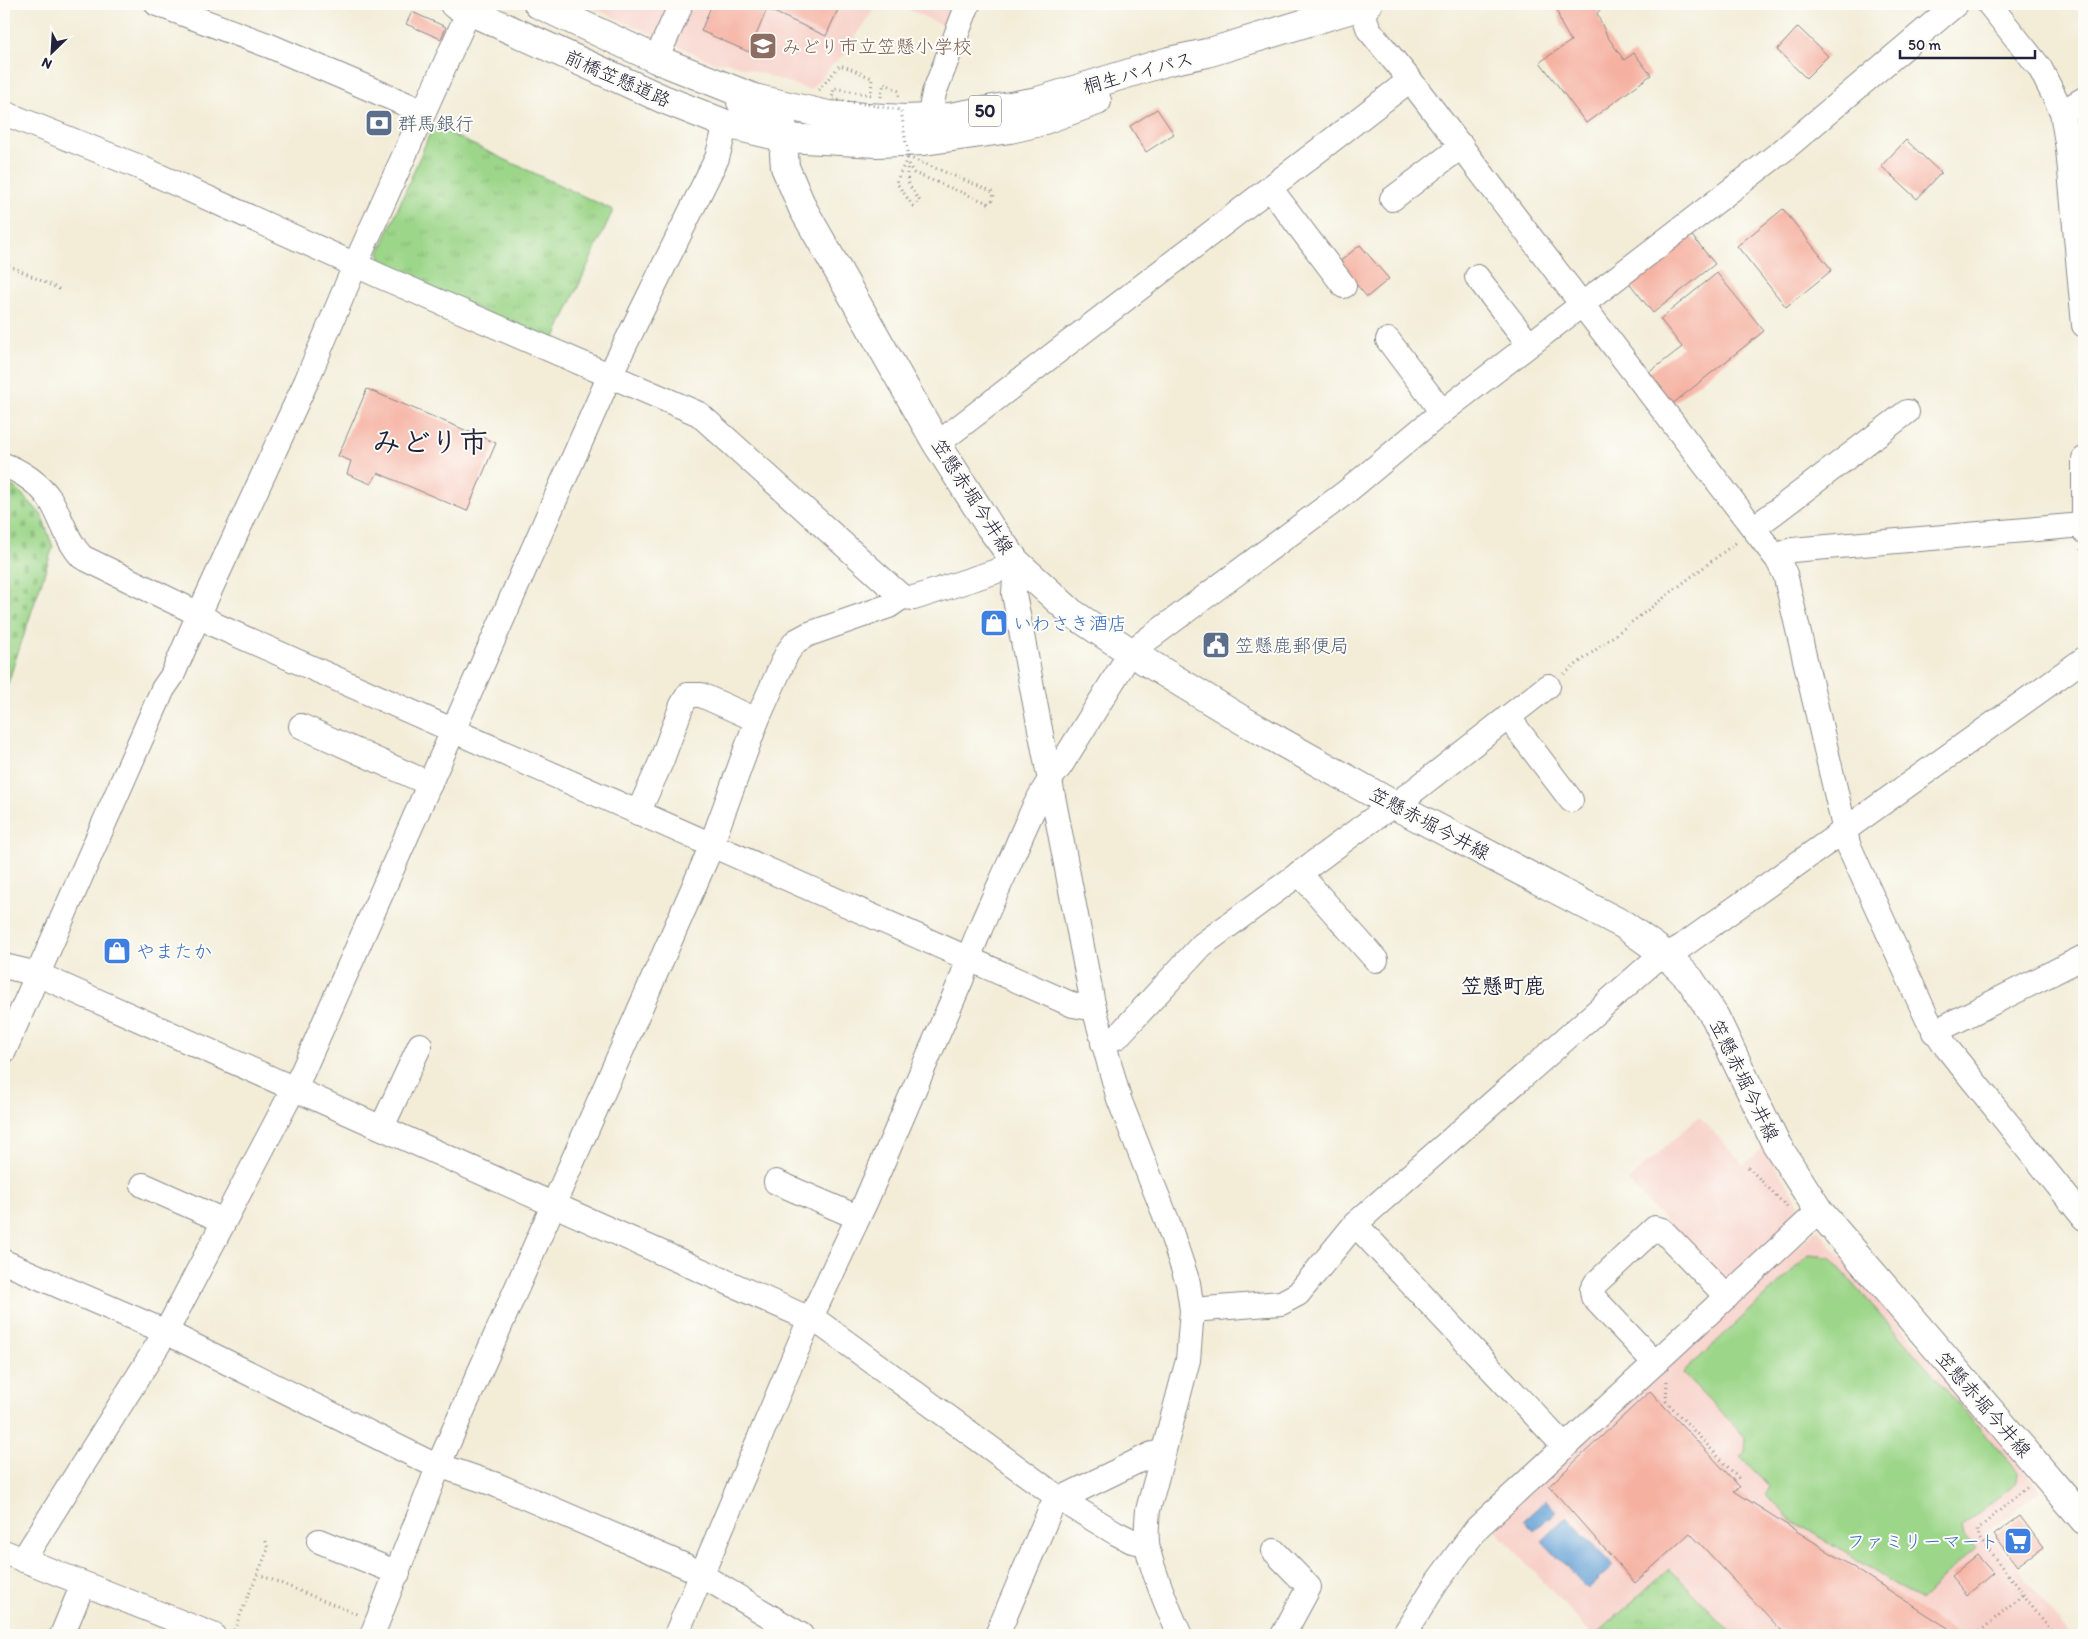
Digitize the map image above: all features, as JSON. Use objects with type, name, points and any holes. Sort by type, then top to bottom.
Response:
[{"type":"main road","name":"前橋笠懸道路","points":[[540,5],[702,79],[758,98]]},
{"type":"main road","points":[[540,5],[572,29],[693,85],[764,110],[779,122],[786,138],[823,103]]},
{"type":"main road","name":"50","points":[[1207,53],[1363,5]]},
{"type":"main road","name":"前橋笠懸道路","points":[[465,6],[663,99],[726,124],[786,138]]},
{"type":"main road","name":"桐生バイパス","points":[[758,98],[823,103],[880,119],[930,119],[1020,105],[1169,61],[1207,53]]},
{"type":"main road","name":"桐生バイパス","points":[[786,138],[886,143],[924,141],[1010,129],[1036,123],[1111,96],[1207,53]]},
{"type":"main road","name":"笠懸赤堀今井線","points":[[786,138],[785,166],[804,210],[937,444],[990,527],[1016,562],[1072,613],[1132,654],[1394,805],[1624,925],[1666,955],[1690,979],[1715,1016],[1775,1142],[1793,1174],[1819,1212],[2084,1520]]},
{"type":"street","points":[[157,4],[262,42],[336,72],[350,81],[424,112]]},
{"type":"street","points":[[930,119],[934,93],[968,4]]},
{"type":"street","points":[[676,1635],[700,1574],[810,1319],[857,1217],[866,1203],[1026,824],[1048,780],[1060,765],[1124,663],[1142,643],[1345,493],[1442,412],[1782,151],[1956,4]]},
{"type":"street","points":[[1989,4],[2040,68],[2062,112],[2068,149],[2084,325]]},
{"type":"street","points":[[1363,5],[1370,30],[1462,146],[1778,559],[1785,574],[1844,831],[1934,1032],[2084,1218]]},
{"type":"street","points":[[4,1051],[163,689],[172,676],[306,382],[356,263],[424,112],[465,6]]},
{"type":"street","points":[[656,59],[679,9]]},
{"type":"street","points":[[937,444],[1410,80]]},
{"type":"street","points":[[2062,112],[2084,99]]},
{"type":"street","points":[[4,113],[137,166],[699,414],[902,597],[914,598],[994,572],[1016,562],[1014,594],[1048,780],[1093,1004],[1127,1124],[1182,1261],[1192,1310],[1188,1360],[1148,1510],[1147,1544],[1180,1635]]},
{"type":"street","points":[[213,1635],[13,1556],[166,1332],[294,1089],[610,375],[717,158],[726,124]]},
{"type":"street","points":[[1392,199],[1462,146]]},
{"type":"street","points":[[1270,188],[1344,286]]},
{"type":"street","points":[[1477,277],[1530,344]]},
{"type":"street","points":[[1388,340],[1442,412]]},
{"type":"street","points":[[1754,528],[1907,412]]},
{"type":"street","points":[[1778,559],[1784,553],[1792,550],[2084,528],[2084,461]]},
{"type":"street","points":[[4,465],[19,472],[50,499],[63,529],[75,549],[90,562],[199,614],[216,625],[1073,1006],[1084,1007],[1093,1004]]},
{"type":"street","points":[[375,1629],[440,1466],[553,1204],[706,859],[758,720],[787,653],[796,641],[809,634],[889,606],[902,597]]},
{"type":"street","points":[[1192,1310],[1286,1301],[1298,1294],[1355,1224],[1653,962],[1681,947],[2084,659]]},
{"type":"street","points":[[1103,1043],[1117,1037],[1202,945],[1299,873],[1412,794],[1548,686]]},
{"type":"street","points":[[638,813],[661,762],[682,705],[688,695],[701,694],[758,720]]},
{"type":"street","points":[[1508,718],[1571,800]]},
{"type":"street","points":[[300,726],[430,784]]},
{"type":"street","points":[[1299,873],[1376,960]]},
{"type":"street","points":[[1934,1032],[2084,957]]},
{"type":"street","points":[[4,966],[37,974],[810,1319],[843,1338],[1060,1499],[1132,1541],[1147,1544]]},
{"type":"street","points":[[382,1128],[420,1045]]},
{"type":"street","points":[[776,1182],[857,1217]]},
{"type":"street","points":[[143,1185],[224,1221]]},
{"type":"street","points":[[1404,1635],[1437,1582],[1477,1528],[1565,1448],[1661,1371],[1726,1297],[1819,1212]]},
{"type":"street","points":[[1355,1224],[1565,1448]]},
{"type":"street","points":[[1661,1371],[1593,1297],[1592,1290],[1596,1284],[1655,1228],[1662,1230],[1726,1297]]},
{"type":"street","points":[[4,1262],[166,1332],[440,1466],[494,1484],[700,1574],[801,1635]]},
{"type":"street","points":[[997,1635],[1051,1508],[1060,1499],[1152,1454],[1163,1452]]},
{"type":"street","points":[[319,1541],[398,1573]]},
{"type":"street","points":[[1274,1552],[1309,1587],[1283,1635]]},
{"type":"street","points":[[62,1635],[83,1584]]},
{"type":"path","points":[[823,103],[840,65],[872,78],[874,83],[871,95],[834,88],[832,99],[902,110],[908,157],[896,182],[913,206],[920,200],[910,190],[907,181],[908,164],[914,172],[990,203],[994,193],[908,157]]},
{"type":"path","points":[[880,99],[884,83],[899,90],[900,99]]},
{"type":"path","points":[[4,263],[61,290]]},
{"type":"path","points":[[1548,686],[1754,528]]},
{"type":"path","points":[[1748,1167],[1792,1212]]},
{"type":"path","points":[[1661,1371],[1666,1401],[1741,1481]]},
{"type":"path","points":[[2033,1481],[1978,1529],[1979,1538],[2055,1635]]},
{"type":"path","points":[[232,1635],[268,1549],[265,1538]]},
{"type":"path","points":[[258,1574],[375,1629]]},
{"type":"path","points":[[1976,1635],[2024,1594]]},
{"type":"shaded area","name":"みどり市立笠懸小学校","points":[[585,4],[877,4],[843,57],[839,58],[810,90],[727,62],[715,63]]},
{"type":"shaded area","name":"みどり市立笠懸小学校","points":[[897,4],[953,4],[944,26]]},
{"type":"shaded area","points":[[1699,1116],[1744,1165],[1764,1147],[1802,1210],[1768,1242],[1727,1287],[1628,1181]]},
{"type":"shaded area","points":[[1817,1229],[2041,1490],[1988,1531],[2070,1635],[1592,1635],[1493,1527]]},
{"type":"green space","points":[[433,126],[613,210],[553,342],[385,267],[379,253]]},
{"type":"green space","points":[[4,482],[17,489],[41,514],[53,547],[4,695]]},
{"type":"green space","points":[[1809,1255],[1830,1257],[2018,1472],[2017,1483],[1961,1527],[1963,1536],[1975,1547],[1920,1600],[1792,1520],[1765,1495],[1770,1486],[1740,1457],[1745,1452],[1746,1438],[1683,1373]]},
{"type":"green space","points":[[1669,1568],[1734,1635],[1596,1635]]},
{"type":"water","points":[[1546,1500],[1556,1511],[1534,1531],[1524,1520]]},
{"type":"water","points":[[1567,1517],[1613,1566],[1588,1589],[1542,1541]]},
{"type":"building","points":[[712,4],[832,4],[839,7],[826,36],[767,9],[749,52],[701,31]]},
{"type":"building","points":[[1552,4],[1606,4],[1597,13],[1607,36],[1624,60],[1634,53],[1651,75],[1586,123],[1540,62],[1571,41],[1561,24],[1557,10]]},
{"type":"building","points":[[412,12],[446,27],[441,39],[406,24]]},
{"type":"building","points":[[1798,27],[1828,56],[1806,78],[1777,50]]},
{"type":"building","points":[[1157,109],[1174,134],[1146,152],[1130,126]]},
{"type":"building","points":[[1906,140],[1941,173],[1917,199],[1881,166]]},
{"type":"building","points":[[1783,209],[1832,270],[1786,307],[1737,246]]},
{"type":"building","points":[[1689,232],[1715,264],[1653,313],[1627,280]]},
{"type":"building","points":[[1360,245],[1389,279],[1367,297],[1338,263]]},
{"type":"building","points":[[1717,273],[1764,331],[1671,405],[1647,374],[1682,347],[1660,319]]},
{"type":"building","points":[[367,389],[496,443],[467,511],[378,473],[371,484],[347,474],[351,461],[338,456]]},
{"type":"building","points":[[1650,1391],[1740,1487],[1734,1491],[1959,1635],[1790,1635],[1780,1629],[1690,1533],[1635,1583],[1549,1486]]},
{"type":"building","points":[[2020,1516],[2043,1547],[2017,1566],[1994,1535]]},
{"type":"building","points":[[1977,1555],[1993,1573],[1967,1595],[1951,1576]]},
{"type":"place","name":"みどり市立笠懸小学校","points":[[763,46]]},
{"type":"place","name":"群馬銀行","points":[[379,123]]},
{"type":"place","name":"いわさき酒店","points":[[994,623]]},
{"type":"place","name":"笠懸鹿郵便局","points":[[1216,645]]},
{"type":"place","name":"やまたか","points":[[117,951]]},
{"type":"place","name":"ファミリーマート","points":[[2018,1541]]},
{"type":"district","name":"みどり市","points":[[430,442]]},
{"type":"district","name":"笠懸町鹿","points":[[1503,986]]}]
